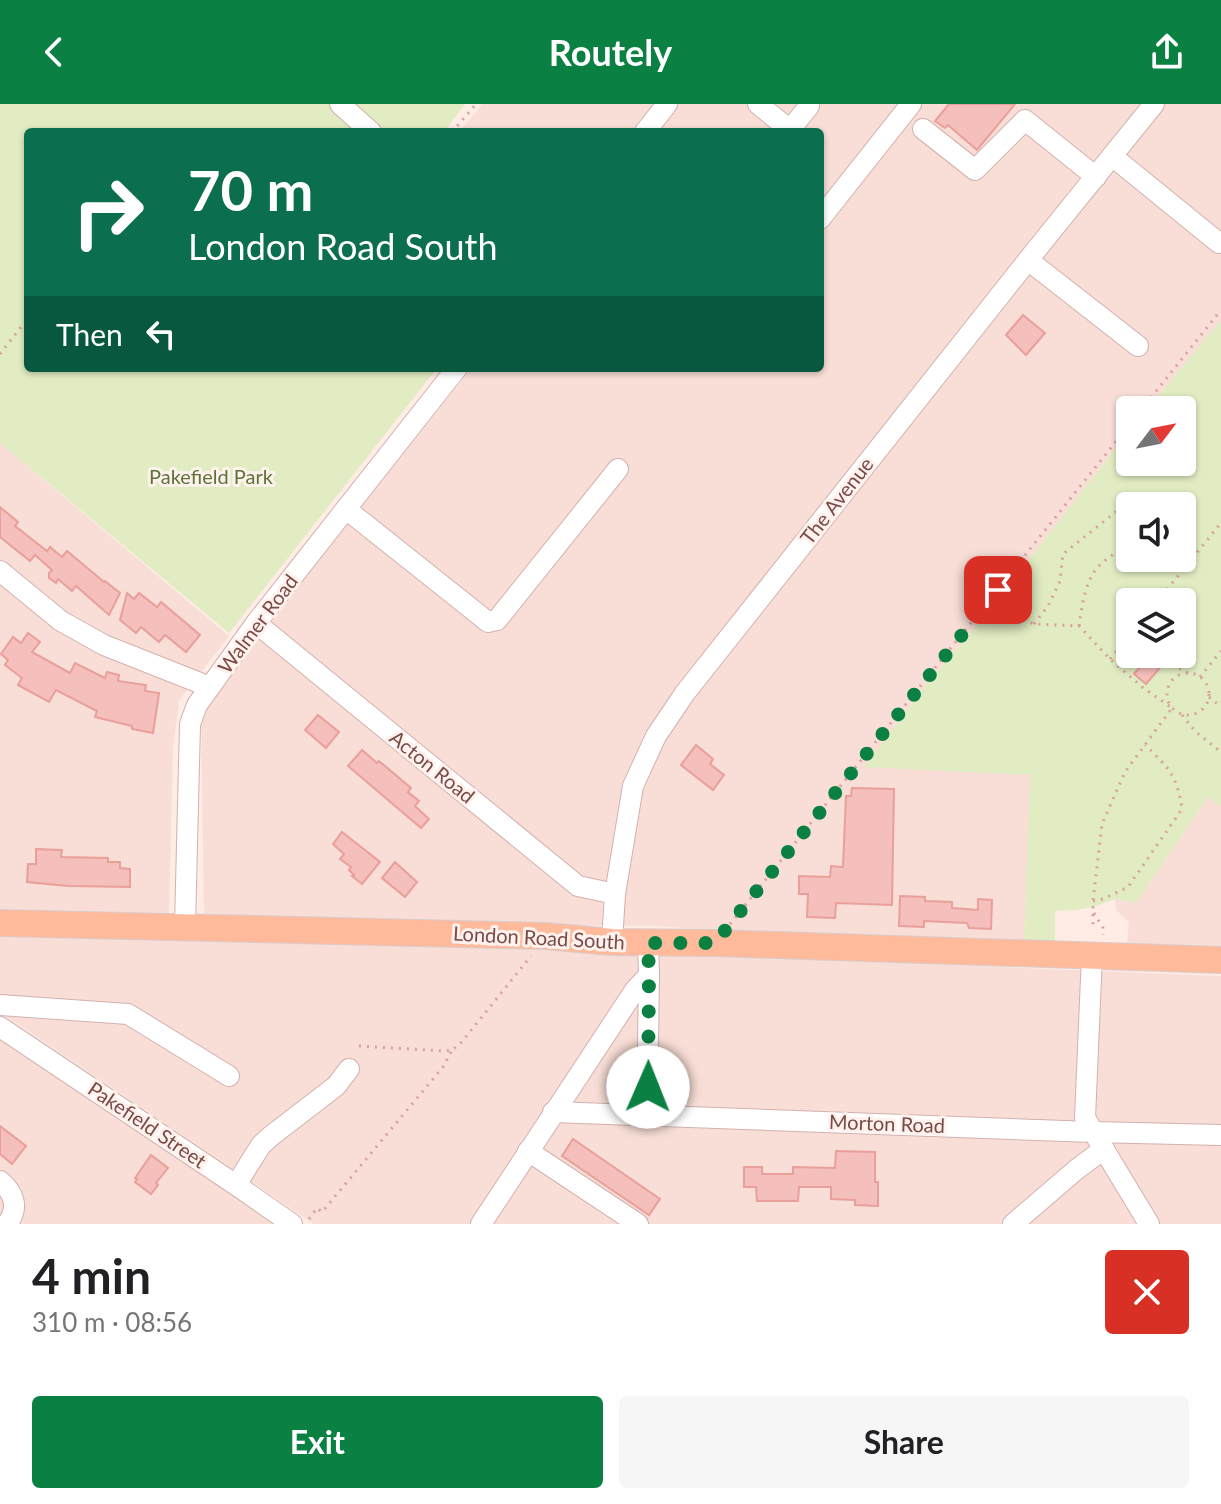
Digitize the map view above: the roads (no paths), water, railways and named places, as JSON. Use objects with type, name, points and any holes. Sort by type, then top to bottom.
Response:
[{"type":"main road","name":"London Road South","points":[[0,923],[545,936],[612,942],[1221,960]]},
{"type":"street","points":[[340,104],[367,128]]},
{"type":"street","points":[[648,128],[667,104]]},
{"type":"street","points":[[758,104],[788,128]]},
{"type":"street","points":[[824,214],[911,104]]},
{"type":"street","name":"The Avenue","points":[[612,942],[615,894],[633,786],[656,736],[685,693],[1154,104]]},
{"type":"street","points":[[792,128],[809,106]]},
{"type":"street","points":[[923,129],[975,170],[1025,120],[1096,177]]},
{"type":"street","points":[[1112,156],[1219,243]]},
{"type":"street","points":[[1028,260],[1138,346]]},
{"type":"street","name":"Walmer Road","points":[[185,926],[190,724],[197,705],[256,623],[454,372]]},
{"type":"street","points":[[346,509],[488,622],[497,620],[618,469]]},
{"type":"street","points":[[0,571],[61,621],[82,633],[104,645],[210,687]]},
{"type":"street","name":"Acton Road","points":[[256,623],[578,886],[615,894]]},
{"type":"street","points":[[647,1116],[648,943]]},
{"type":"street","points":[[1092,955],[1085,1118],[1149,1224]]},
{"type":"street","points":[[481,1224],[635,990],[649,975]]},
{"type":"street","points":[[0,1005],[128,1014],[229,1076]]},
{"type":"street","name":"Pakefield Street","points":[[0,1027],[236,1185],[282,1221]]},
{"type":"street","points":[[236,1185],[261,1145],[311,1094],[336,1086],[349,1069]]},
{"type":"street","name":"Morton Road","points":[[553,1112],[1099,1141],[1221,1135]]},
{"type":"street","points":[[1013,1224],[1077,1169],[1099,1141]]},
{"type":"street","points":[[528,1151],[638,1224]]},
{"type":"street","points":[[0,1181],[7,1186],[15,1208],[7,1224]]},
{"type":"park label","name":"Pakefield Park","points":[[211,477]]}]
